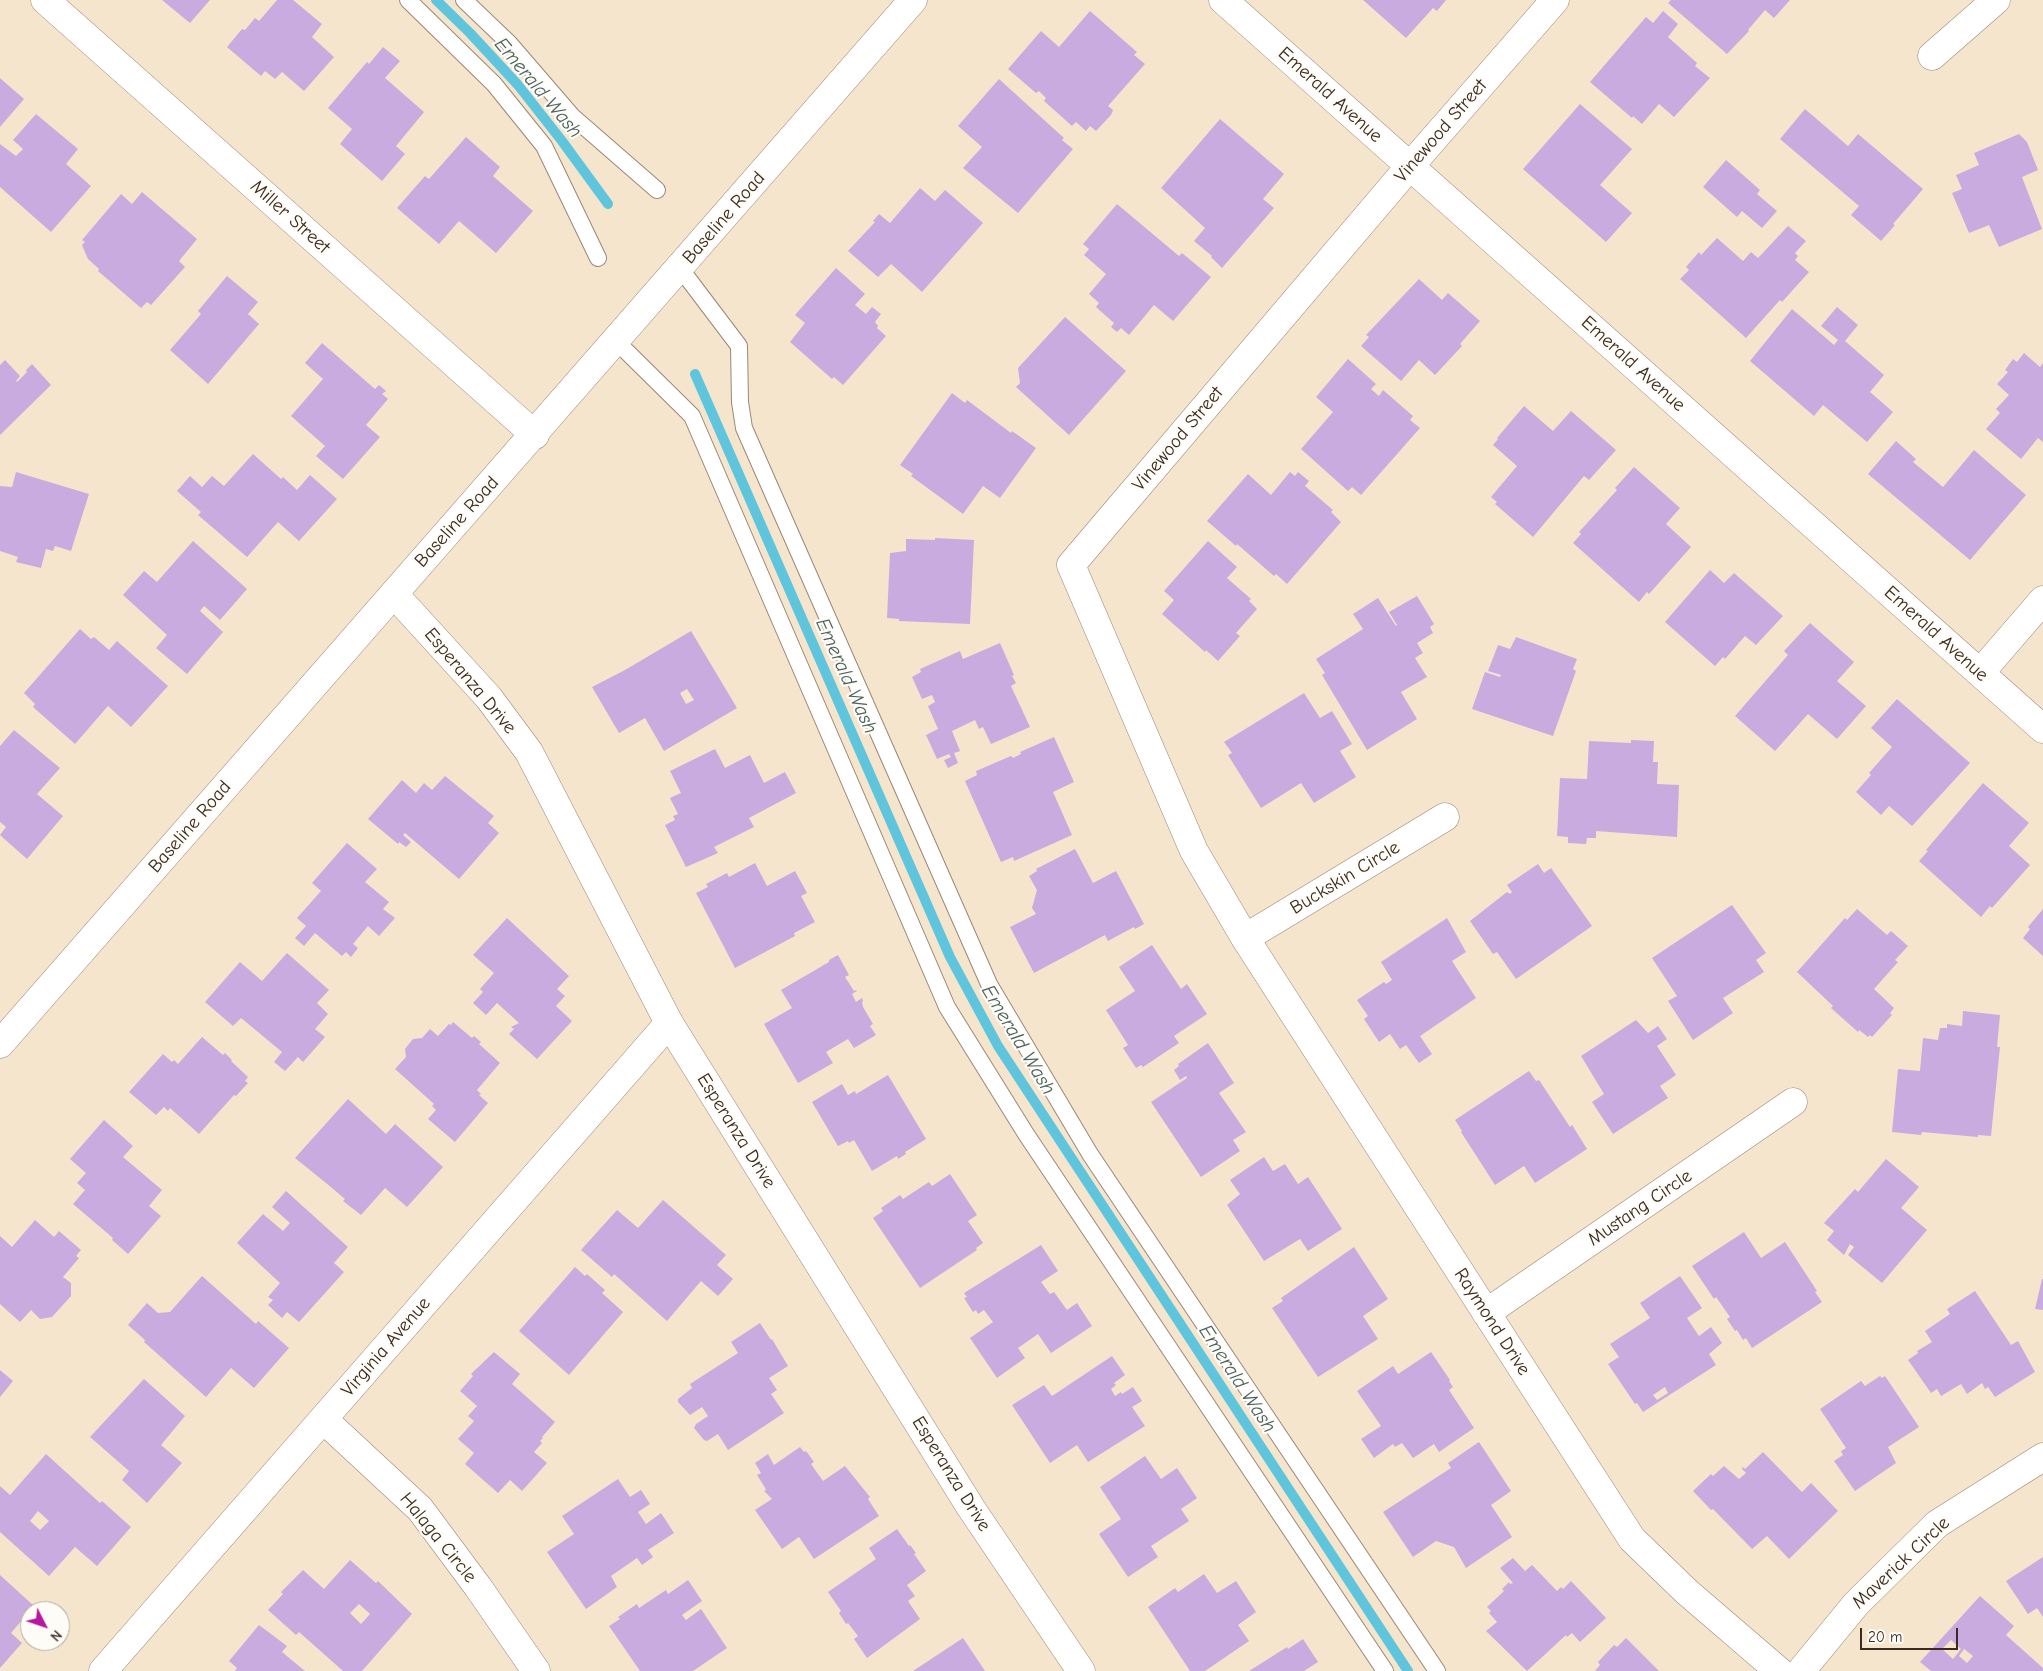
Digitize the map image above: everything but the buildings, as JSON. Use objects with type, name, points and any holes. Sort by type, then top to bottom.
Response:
[{"type":"street","name":"Miller Street","points":[[45,0],[535,435]]},
{"type":"street","name":"Baseline Road","points":[[0,1044],[535,435],[913,0]]},
{"type":"street","name":"Emerald Avenue","points":[[1223,0],[2043,729]]},
{"type":"street","name":"Vinewood Street","points":[[1245,938],[1194,851],[1071,565],[1410,166],[1555,0]]},
{"type":"street","points":[[1932,56],[1996,0]]},
{"type":"street","name":"Esperanza Drive","points":[[394,594],[489,698],[529,752],[669,1023],[971,1508],[1081,1671]]},
{"type":"street","points":[[1980,673],[2043,600]]},
{"type":"street","name":"Buckskin Circle","points":[[1245,938],[1445,818]]},
{"type":"street","name":"Raymond Drive","points":[[1245,938],[1632,1538],[1687,1592],[1779,1671]]},
{"type":"street","name":"Virginia Avenue","points":[[103,1671],[669,1023]]},
{"type":"street","name":"Mustang Circle","points":[[1486,1313],[1793,1102]]},
{"type":"street","name":"Halaga Circle","points":[[323,1419],[420,1509],[478,1586],[536,1671]]},
{"type":"street","name":"Maverick Circle","points":[[1801,1671],[1856,1604],[1937,1524],[2043,1457]]},
{"type":"lane","points":[[408,0],[494,84],[544,146],[598,258]]},
{"type":"lane","points":[[464,0],[509,43],[572,116],[657,190]]},
{"type":"lane","points":[[680,268],[739,346],[740,402],[744,428],[989,984],[1090,1154],[1437,1671]]},
{"type":"lane","points":[[616,341],[692,416],[947,1007],[1026,1134],[1385,1671]]},
{"type":"waterway","name":"Emerald Wash","points":[[436,0],[470,33],[518,85],[608,204]]},
{"type":"waterway","name":"Emerald Wash","points":[[695,374],[950,957],[998,1046],[1408,1671]]}]
